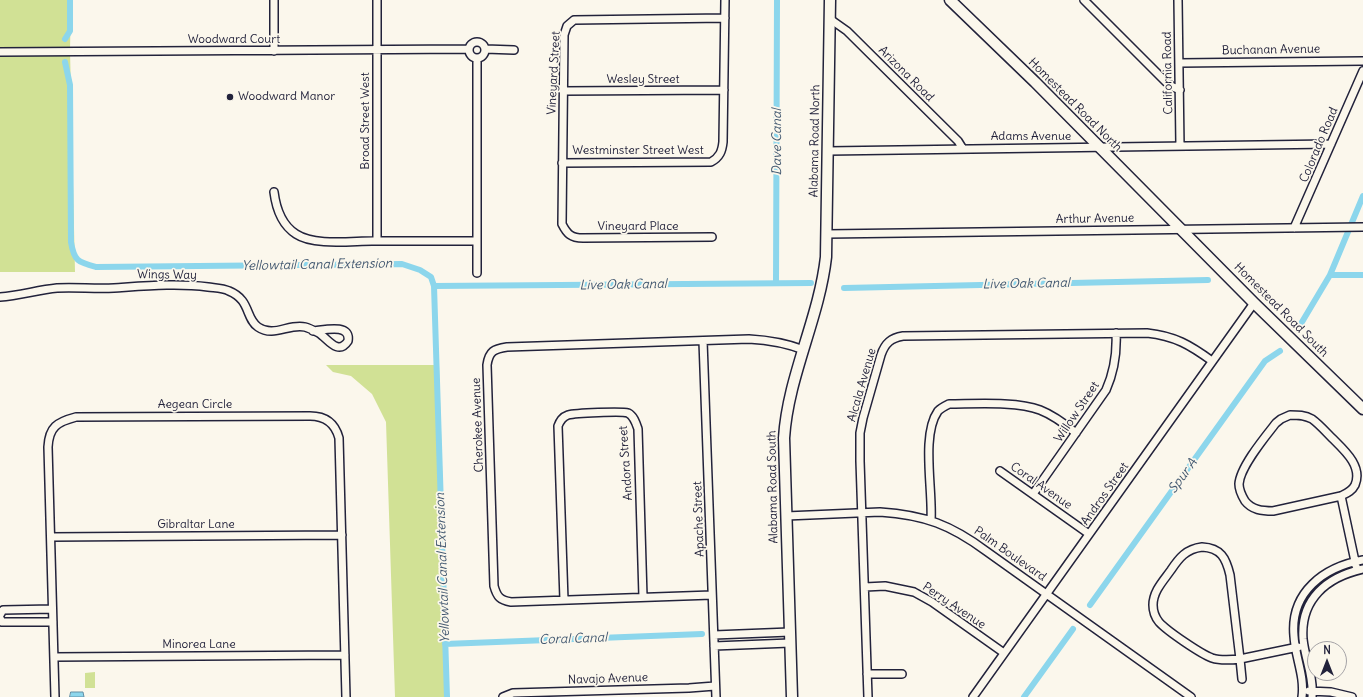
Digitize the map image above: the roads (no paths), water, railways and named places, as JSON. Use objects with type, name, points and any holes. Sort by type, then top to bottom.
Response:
[{"type":"street","points":[[274,0],[274,51]]},
{"type":"street","name":"Broad Street West","points":[[377,0],[377,241]]},
{"type":"street","points":[[724,90],[725,0]]},
{"type":"street","name":"Alabama Road North","points":[[823,282],[827,234],[830,0]]},
{"type":"street","name":"Homestead Road North","points":[[950,0],[1035,82],[1181,229]]},
{"type":"street","points":[[1084,0],[1166,82],[1180,90]]},
{"type":"street","name":"California Road","points":[[1178,0],[1180,146]]},
{"type":"street","name":"Vineyard Street","points":[[566,233],[562,224],[562,163],[564,35],[567,26],[574,20],[725,18]]},
{"type":"street","name":"Arizona Road","points":[[830,19],[847,31],[958,141],[964,149]]},
{"type":"street","points":[[477,58],[472,56],[469,49],[475,42],[480,43],[485,49],[514,50]]},
{"type":"street","name":"Woodward Court","points":[[0,52],[469,49]]},
{"type":"street","points":[[477,58],[483,54],[485,49]]},
{"type":"street","points":[[477,58],[477,273]]},
{"type":"street","name":"Buchanan Avenue","points":[[1180,63],[1363,60]]},
{"type":"street","name":"Colorado Road","points":[[1294,228],[1363,71]]},
{"type":"street","name":"Wesley Street","points":[[563,91],[724,90]]},
{"type":"street","name":"Westminster Street West","points":[[562,163],[711,162],[717,159],[722,152],[724,90]]},
{"type":"street","name":"Adams Avenue","points":[[828,151],[1331,144]]},
{"type":"street","points":[[274,192],[277,209],[286,224],[296,234],[303,237],[326,241],[477,241]]},
{"type":"street","name":"Arthur Avenue","points":[[827,234],[1363,226]]},
{"type":"street","name":"Homestead Road South","points":[[1181,229],[1254,303],[1363,409]]},
{"type":"street","name":"Vineyard Place","points":[[566,233],[576,238],[712,237]]},
{"type":"street","name":"Alabama Road South","points":[[792,697],[784,453],[785,425],[791,392],[823,282]]},
{"type":"street","name":"Wings Way","points":[[0,297],[57,288],[200,286],[227,290],[236,294],[244,301],[254,323],[258,327],[276,331],[294,326],[305,327],[313,330]]},
{"type":"street","name":"Andros Street","points":[[973,697],[1254,303]]},
{"type":"street","name":"Willow Street","points":[[1033,494],[1098,403],[1110,381],[1115,358],[1116,334]]},
{"type":"street","name":"Alcala Avenue","points":[[868,697],[860,432],[883,348],[888,341],[895,337],[903,336],[1147,334],[1167,336],[1192,348],[1212,362]]},
{"type":"street","name":"Cherokee Avenue","points":[[712,595],[511,602],[503,600],[496,594],[494,586],[487,365],[488,356],[492,351],[507,347],[758,339],[804,350]]},
{"type":"street","name":"Apache Street","points":[[703,341],[716,697]]},
{"type":"street","points":[[931,520],[929,455],[930,437],[934,420],[942,408],[949,404],[1024,405],[1041,410],[1076,433]]},
{"type":"street","name":"Andora Street","points":[[564,600],[558,426],[562,419],[568,415],[612,412],[628,413],[635,419],[638,429],[643,597]]},
{"type":"street","points":[[1290,415],[1298,415],[1312,419],[1352,458],[1357,467],[1358,481],[1353,489],[1341,496],[1264,511],[1249,506],[1244,499],[1239,484],[1242,470],[1276,423],[1290,415]]},
{"type":"street","name":"Aegean Circle","points":[[55,697],[49,437],[52,430],[58,423],[76,417],[310,416],[325,418],[337,430],[339,438],[346,697]]},
{"type":"street","name":"Coral Avenue","points":[[1000,471],[1089,534]]},
{"type":"street","points":[[1312,694],[1312,680],[1304,646],[1304,624],[1308,608],[1311,601],[1325,585],[1337,577],[1360,570],[1359,560],[1341,496]]},
{"type":"street","name":"Palm Boulevard","points":[[786,516],[895,513],[931,520],[949,527],[968,538],[1191,697]]},
{"type":"street","name":"Gibraltar Lane","points":[[51,536],[342,534]]},
{"type":"street","points":[[1242,679],[1240,659],[1230,575],[1227,561],[1217,551],[1208,547],[1188,550],[1178,560],[1156,592],[1153,599],[1154,612],[1158,621],[1166,628],[1201,652],[1212,658],[1220,660],[1240,659],[1304,646]]},
{"type":"street","points":[[1352,697],[1332,692],[1303,694],[1302,680],[1295,648],[1294,622],[1299,605],[1311,586],[1324,574],[1341,565],[1359,560]]},
{"type":"street","name":"Perry Avenue","points":[[865,587],[885,586],[914,592],[932,602],[1004,653]]},
{"type":"street","points":[[0,615],[3,610],[52,610]]},
{"type":"street","points":[[0,618],[2,622],[53,622]]},
{"type":"street","points":[[714,635],[790,632]]},
{"type":"street","points":[[714,646],[790,643]]},
{"type":"street","name":"Minorea Lane","points":[[54,657],[345,655]]},
{"type":"street","points":[[867,674],[902,674]]},
{"type":"street","name":"Navajo Avenue","points":[[503,697],[513,693],[566,694],[715,686]]},
{"type":"street","points":[[646,689],[646,697]]},
{"type":"water","points":[[71,692],[83,692],[84,697],[70,697]]},
{"type":"waterway","name":"Yellowtail Canal Extension","points":[[65,39],[70,31],[70,0]]},
{"type":"waterway","name":"Dave Canal","points":[[776,283],[777,0]]},
{"type":"waterway","name":"Yellowtail Canal Extension","points":[[65,62],[70,85],[71,242],[75,257],[81,262],[96,267],[402,264],[420,270],[431,277],[434,286],[447,697]]},
{"type":"waterway","name":"Spur A","points":[[1299,327],[1330,275],[1363,196]]},
{"type":"waterway","points":[[1330,275],[1363,275]]},
{"type":"waterway","name":"Live Oak Canal","points":[[844,288],[1208,280]]},
{"type":"waterway","name":"Live Oak Canal","points":[[434,286],[811,283]]},
{"type":"waterway","name":"Spur A","points":[[1090,605],[1265,361],[1280,351]]},
{"type":"waterway","name":"Spur A","points":[[1024,697],[1073,629]]},
{"type":"waterway","name":"Coral Canal","points":[[445,644],[702,634]]},
{"type":"place","name":"Woodward Manor","points":[[230,97]]}]
